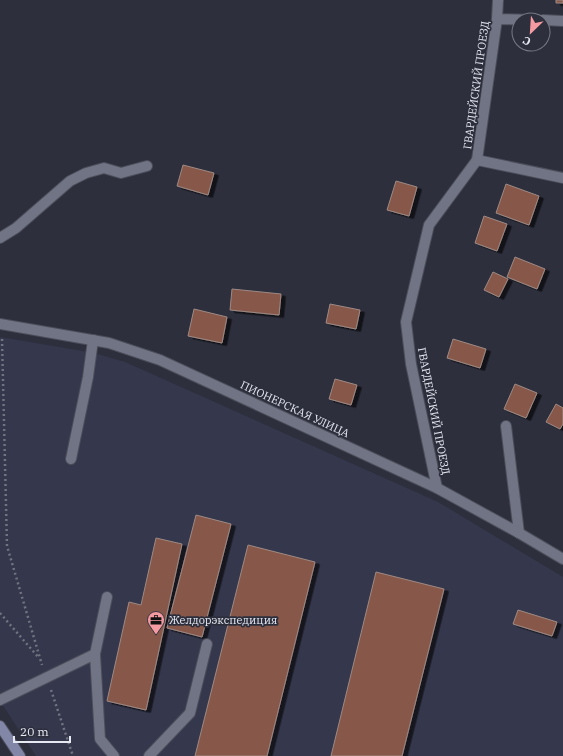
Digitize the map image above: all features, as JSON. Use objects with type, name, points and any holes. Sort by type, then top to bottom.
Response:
[{"type":"main road","points":[[0,726],[20,756]]},
{"type":"street","name":"ГВАРДЕЙСКИЙ ПРОЕЗД","points":[[438,488],[411,364],[406,322],[429,225],[477,160],[497,19],[498,0]]},
{"type":"street","points":[[497,19],[511,19]]},
{"type":"street","points":[[551,20],[563,21]]},
{"type":"street","points":[[477,160],[563,178]]},
{"type":"street","points":[[0,238],[16,228],[70,182],[86,173],[104,168],[121,174],[148,166]]},
{"type":"street","name":"ПИОНЕРСКАЯ УЛИЦА","points":[[1,324],[109,343],[160,360],[438,488],[563,559]]},
{"type":"street","points":[[71,460],[88,377],[93,340]]},
{"type":"street","points":[[506,426],[519,533]]},
{"type":"street","points":[[106,598],[95,654],[100,739],[114,756]]},
{"type":"street","points":[[149,756],[190,713],[208,644]]},
{"type":"street","points":[[0,700],[95,654]]},
{"type":"path","points":[[1,324],[7,546],[46,677],[73,756]]},
{"type":"path","points":[[0,613],[41,659]]},
{"type":"shaded area","points":[[0,337],[94,353],[125,362],[438,502],[563,577],[563,756],[36,756],[0,701]]},
{"type":"building","points":[[556,0],[563,0],[563,3],[556,3]]},
{"type":"building","points":[[183,165],[214,173],[208,195],[177,186]]},
{"type":"building","points":[[396,181],[417,187],[409,216],[387,210]]},
{"type":"building","points":[[506,184],[539,196],[529,225],[496,213]]},
{"type":"building","points":[[484,216],[507,224],[497,251],[475,243]]},
{"type":"building","points":[[515,257],[545,269],[537,289],[507,277]]},
{"type":"building","points":[[493,272],[508,279],[499,297],[484,290]]},
{"type":"building","points":[[232,289],[281,294],[279,315],[230,310]]},
{"type":"building","points":[[330,304],[360,310],[356,329],[326,323]]},
{"type":"building","points":[[194,309],[227,317],[222,343],[188,336]]},
{"type":"building","points":[[453,339],[486,349],[480,368],[447,358]]},
{"type":"building","points":[[335,379],[357,385],[351,405],[329,399]]},
{"type":"building","points":[[515,384],[537,393],[526,418],[504,409]]},
{"type":"building","points":[[556,404],[563,408],[563,424],[560,429],[546,422]]},
{"type":"building","points":[[196,515],[231,524],[202,637],[167,628]]},
{"type":"building","points":[[156,538],[182,544],[146,710],[107,701],[129,602],[141,605]]},
{"type":"building","points":[[248,545],[315,562],[267,756],[195,756]]},
{"type":"building","points":[[376,572],[444,589],[402,756],[331,756]]},
{"type":"building","points":[[518,610],[557,622],[552,636],[513,624]]},
{"type":"place","name":"Желдорэкспедиция","points":[[156,635]]}]
